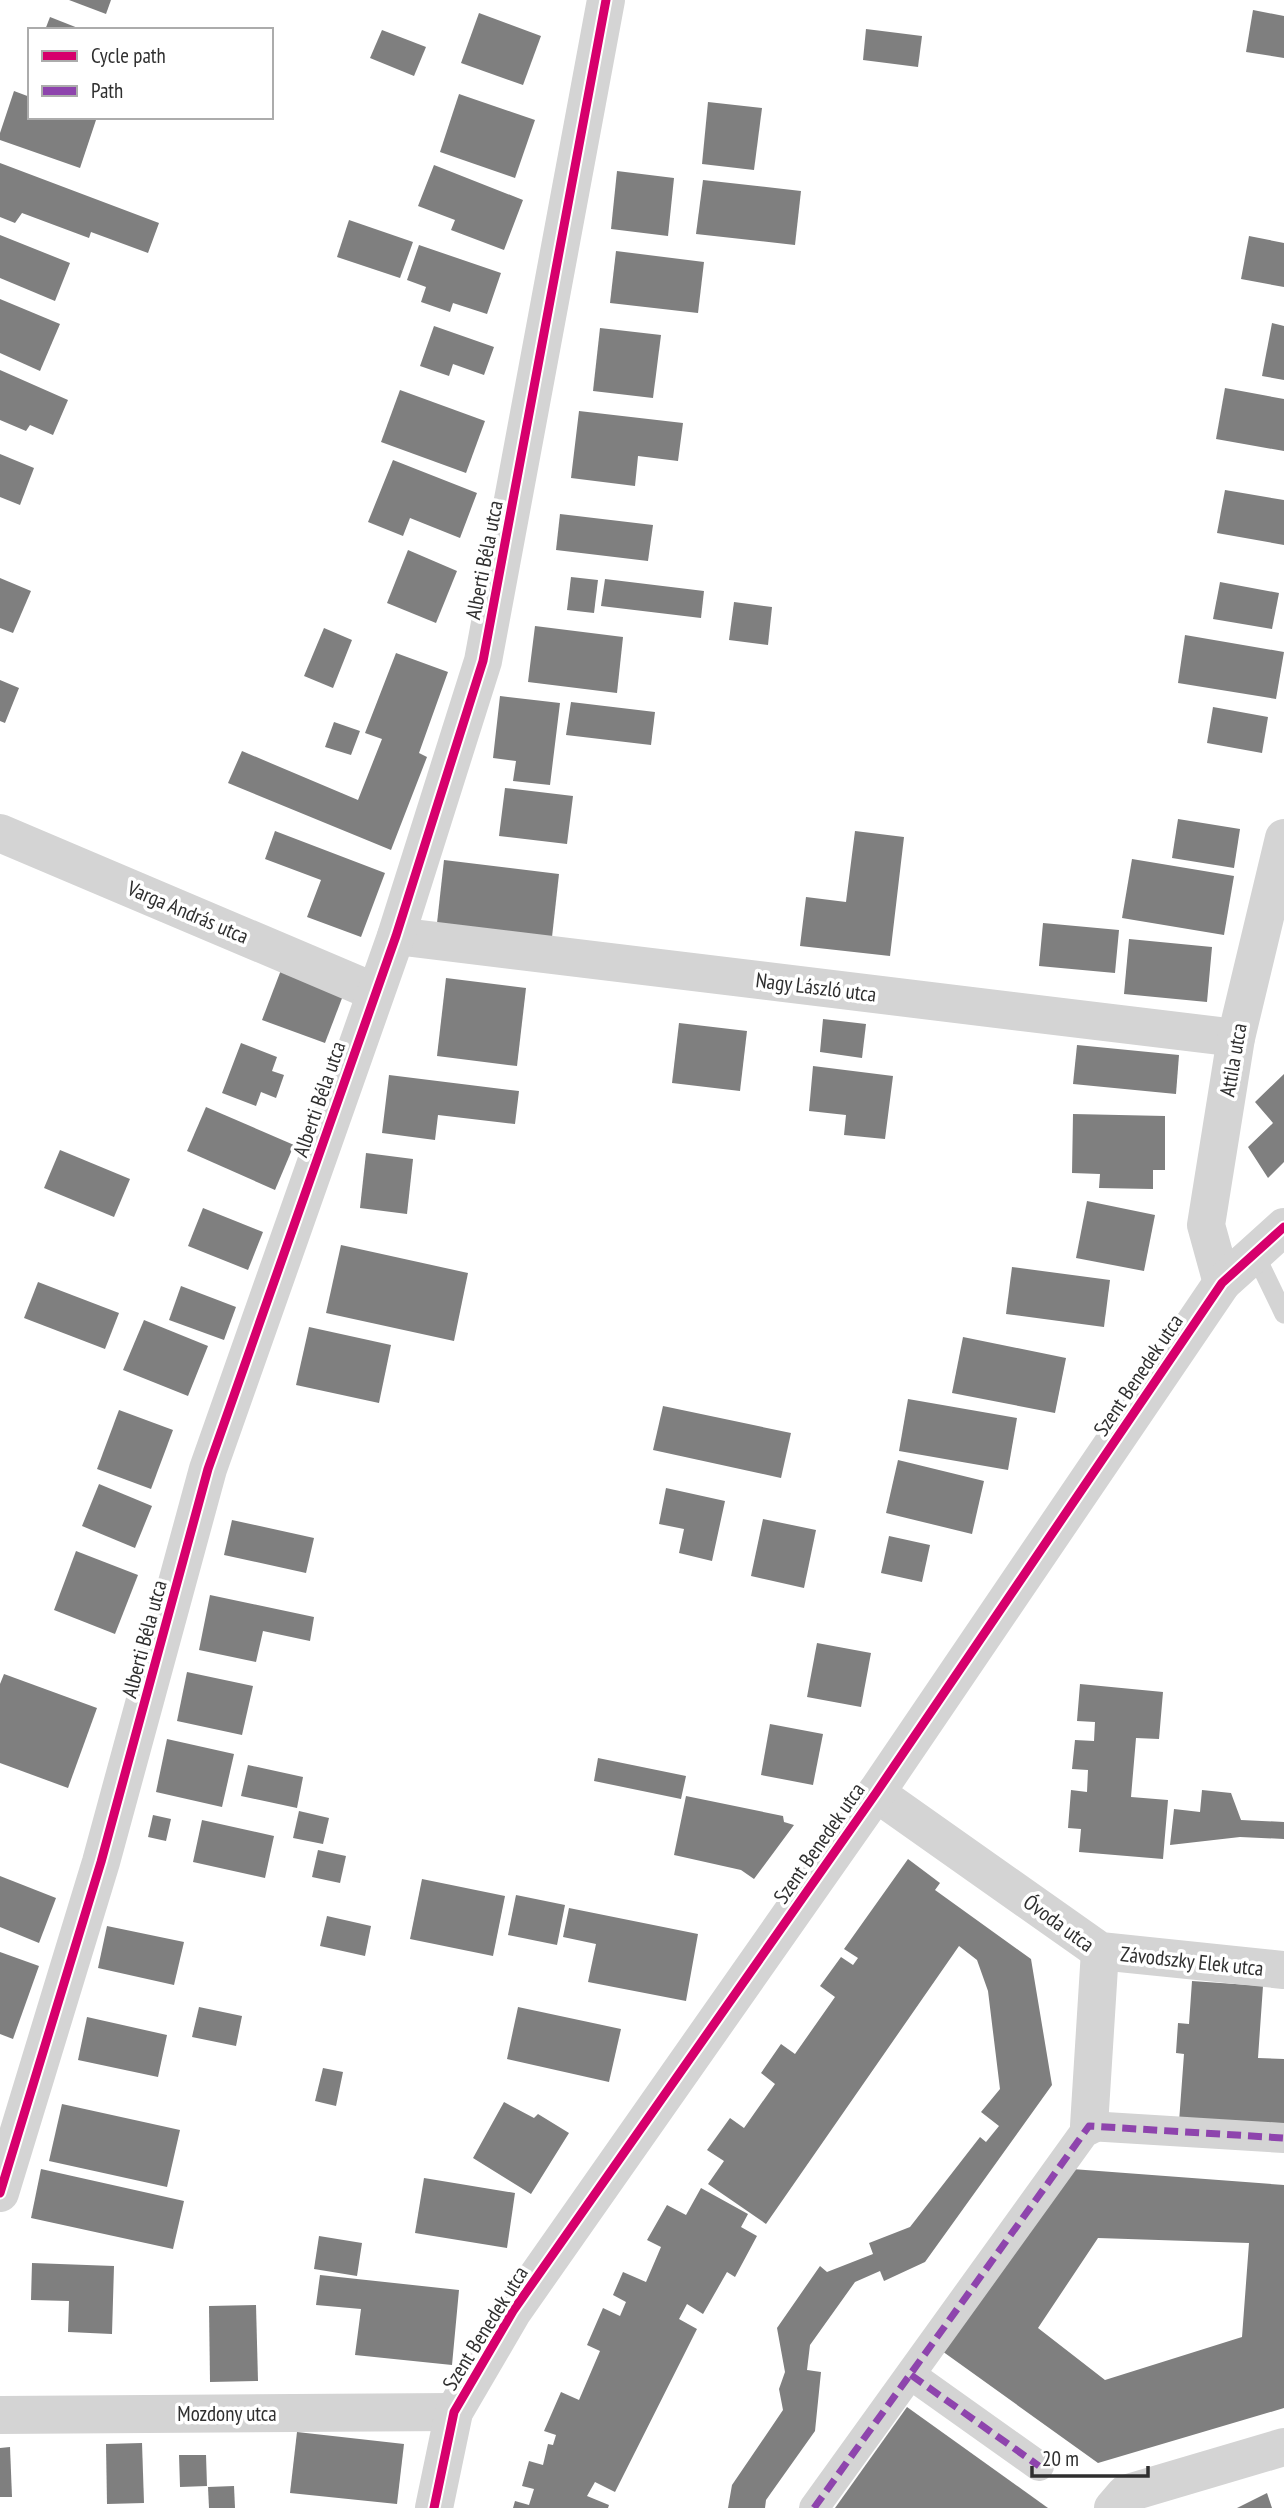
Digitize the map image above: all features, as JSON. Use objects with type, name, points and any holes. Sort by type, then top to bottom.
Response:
[{"type":"street","name":"Alberti Béla utca","points":[[0,2193],[102,1862],[208,1469],[396,936],[483,661],[606,0]]},
{"type":"street","name":"Varga András utca","points":[[0,833],[375,992]]},
{"type":"street","name":"Attila utca","points":[[1222,1283],[1206,1225],[1236,1038],[1284,838]]},
{"type":"street","name":"Nagy László utca","points":[[396,936],[1236,1038]]},
{"type":"street","name":"Szent Benedek utca","points":[[434,2508],[454,2412],[513,2311],[876,1793],[1222,1283],[1284,1227]]},
{"type":"street","name":"Óvoda utca","points":[[876,1793],[1100,1951],[1089,2126]]},
{"type":"street","name":"Závodszky Elek utca","points":[[1100,1951],[1284,1970]]},
{"type":"street","points":[[814,2508],[1089,2126],[1284,2138]]},
{"type":"street","points":[[911,2375],[1040,2466]]},
{"type":"street","name":"Mozdony utca","points":[[0,2415],[454,2412]]},
{"type":"street","points":[[1113,2508],[1125,2494],[1284,2447]]},
{"type":"lane","points":[[1255,1254],[1284,1314]]},
{"type":"building","points":[[69,0],[111,0],[106,14]]},
{"type":"building","points":[[1253,10],[1284,16],[1284,58],[1246,52]]},
{"type":"building","points":[[479,13],[541,36],[523,85],[461,63]]},
{"type":"building","points":[[50,17],[78,28],[46,28]]},
{"type":"building","points":[[866,29],[922,36],[918,67],[863,60]]},
{"type":"building","points":[[382,30],[426,47],[414,76],[370,58]]},
{"type":"building","points":[[14,91],[28,96],[28,119],[96,120],[80,168],[0,140]]},
{"type":"building","points":[[459,94],[535,120],[515,178],[440,152]]},
{"type":"building","points":[[708,102],[762,108],[754,170],[702,164]]},
{"type":"building","points":[[0,163],[159,223],[148,253],[91,232],[89,238],[22,213],[15,223],[0,217]]},
{"type":"building","points":[[434,165],[523,200],[504,250],[451,230],[455,220],[418,206]]},
{"type":"building","points":[[617,171],[674,178],[668,236],[611,229]]},
{"type":"building","points":[[703,180],[801,191],[795,245],[696,234]]},
{"type":"building","points":[[349,220],[413,242],[400,278],[337,257]]},
{"type":"building","points":[[0,235],[70,263],[55,301],[0,278]]},
{"type":"building","points":[[1249,236],[1284,243],[1284,287],[1241,279]]},
{"type":"building","points":[[419,245],[501,273],[487,314],[453,303],[450,312],[421,302],[426,287],[407,280]]},
{"type":"building","points":[[616,251],[704,262],[698,313],[610,303]]},
{"type":"building","points":[[0,299],[60,324],[40,371],[0,353]]},
{"type":"building","points":[[1272,323],[1284,326],[1284,380],[1262,376]]},
{"type":"building","points":[[434,326],[494,347],[484,375],[453,364],[449,376],[420,366]]},
{"type":"building","points":[[600,328],[661,335],[653,398],[593,391]]},
{"type":"building","points":[[0,370],[68,400],[53,435],[30,425],[26,431],[0,420]]},
{"type":"building","points":[[1225,388],[1284,399],[1284,451],[1216,439]]},
{"type":"building","points":[[400,390],[485,421],[466,473],[381,442]]},
{"type":"building","points":[[579,411],[683,423],[678,461],[638,456],[635,486],[571,478]]},
{"type":"building","points":[[0,454],[34,468],[20,505],[0,497]]},
{"type":"building","points":[[393,460],[477,493],[460,538],[410,518],[403,536],[368,522]]},
{"type":"building","points":[[1225,490],[1284,500],[1284,545],[1217,533]]},
{"type":"building","points":[[560,514],[653,525],[648,561],[556,550]]},
{"type":"building","points":[[408,550],[457,571],[436,623],[387,603]]},
{"type":"building","points":[[571,577],[598,580],[594,613],[567,610]]},
{"type":"building","points":[[0,578],[31,591],[13,633],[0,628]]},
{"type":"building","points":[[605,579],[704,591],[701,618],[601,606]]},
{"type":"building","points":[[1220,582],[1279,593],[1272,629],[1213,619]]},
{"type":"building","points":[[734,602],[772,607],[768,645],[729,640]]},
{"type":"building","points":[[535,626],[623,637],[617,693],[528,682]]},
{"type":"building","points":[[324,628],[352,640],[333,688],[304,676]]},
{"type":"building","points":[[1185,635],[1284,652],[1276,699],[1178,683]]},
{"type":"building","points":[[396,653],[448,672],[419,753],[427,757],[391,850],[228,783],[242,751],[358,800],[382,739],[365,733]]},
{"type":"building","points":[[0,680],[19,688],[5,723],[0,721]]},
{"type":"building","points":[[500,696],[560,703],[550,785],[513,781],[516,761],[493,758]]},
{"type":"building","points":[[571,702],[655,712],[651,745],[566,735]]},
{"type":"building","points":[[1213,707],[1268,717],[1262,753],[1207,743]]},
{"type":"building","points":[[334,722],[360,731],[351,755],[325,747]]},
{"type":"building","points":[[505,788],[573,796],[567,844],[499,836]]},
{"type":"building","points":[[1178,819],[1240,829],[1234,868],[1172,858]]},
{"type":"building","points":[[275,831],[385,873],[361,937],[307,917],[321,880],[265,859]]},
{"type":"building","points":[[855,831],[904,837],[890,956],[800,946],[806,897],[846,902]]},
{"type":"building","points":[[1132,859],[1234,876],[1224,935],[1122,918]]},
{"type":"building","points":[[444,860],[559,874],[552,937],[437,923]]},
{"type":"building","points":[[1043,923],[1119,930],[1115,973],[1039,966]]},
{"type":"building","points":[[1129,939],[1212,947],[1207,1002],[1124,994]]},
{"type":"building","points":[[281,970],[344,993],[325,1043],[262,1020]]},
{"type":"building","points":[[446,978],[526,988],[517,1066],[437,1056]]},
{"type":"building","points":[[823,1019],[866,1024],[862,1058],[820,1052]]},
{"type":"building","points":[[679,1023],[747,1031],[740,1091],[672,1083]]},
{"type":"building","points":[[241,1043],[277,1057],[272,1071],[284,1075],[276,1098],[261,1092],[256,1106],[222,1093]]},
{"type":"building","points":[[1077,1045],[1179,1055],[1176,1094],[1073,1084]]},
{"type":"building","points":[[813,1066],[893,1076],[885,1139],[844,1135],[846,1115],[809,1111]]},
{"type":"building","points":[[1284,1074],[1284,1162],[1268,1178],[1248,1147],[1273,1123],[1255,1102]]},
{"type":"building","points":[[389,1075],[519,1091],[515,1124],[438,1115],[435,1140],[382,1133]]},
{"type":"building","points":[[206,1107],[294,1145],[275,1190],[187,1151]]},
{"type":"building","points":[[1073,1114],[1165,1116],[1165,1170],[1153,1170],[1153,1189],[1099,1188],[1100,1174],[1072,1173]]},
{"type":"building","points":[[60,1150],[130,1179],[114,1217],[44,1188]]},
{"type":"building","points":[[366,1153],[413,1159],[407,1214],[360,1208]]},
{"type":"building","points":[[1087,1201],[1155,1215],[1144,1271],[1076,1258]]},
{"type":"building","points":[[203,1208],[263,1232],[248,1270],[188,1246]]},
{"type":"building","points":[[341,1245],[468,1273],[454,1341],[326,1313]]},
{"type":"building","points":[[1012,1267],[1110,1280],[1104,1327],[1006,1314]]},
{"type":"building","points":[[38,1282],[119,1313],[105,1349],[24,1318]]},
{"type":"building","points":[[181,1286],[236,1307],[224,1340],[169,1320]]},
{"type":"building","points":[[144,1320],[208,1346],[188,1396],[123,1370]]},
{"type":"building","points":[[309,1327],[391,1345],[379,1403],[296,1385]]},
{"type":"building","points":[[963,1337],[1066,1358],[1055,1413],[952,1393]]},
{"type":"building","points":[[908,1399],[1017,1418],[1008,1470],[899,1451]]},
{"type":"building","points":[[663,1406],[791,1433],[781,1478],[653,1450]]},
{"type":"building","points":[[119,1410],[173,1430],[151,1489],[97,1469]]},
{"type":"building","points":[[898,1460],[984,1481],[972,1534],[886,1513]]},
{"type":"building","points":[[99,1484],[152,1506],[135,1548],[82,1526]]},
{"type":"building","points":[[666,1488],[725,1501],[712,1561],[679,1553],[684,1529],[659,1524]]},
{"type":"building","points":[[763,1519],[816,1530],[804,1588],[751,1576]]},
{"type":"building","points":[[232,1520],[314,1538],[306,1573],[224,1555]]},
{"type":"building","points":[[889,1536],[930,1545],[922,1582],[881,1573]]},
{"type":"building","points":[[76,1551],[138,1575],[115,1634],[54,1610]]},
{"type":"building","points":[[210,1595],[314,1617],[310,1641],[263,1631],[256,1662],[199,1650]]},
{"type":"building","points":[[817,1643],[871,1653],[861,1707],[807,1697]]},
{"type":"building","points":[[187,1672],[253,1686],[242,1735],[177,1721]]},
{"type":"building","points":[[4,1674],[97,1708],[68,1788],[0,1763],[0,1684]]},
{"type":"building","points":[[1080,1684],[1163,1692],[1159,1739],[1136,1738],[1131,1797],[1168,1800],[1163,1859],[1079,1852],[1081,1829],[1068,1828],[1071,1790],[1087,1792],[1088,1770],[1072,1769],[1075,1740],[1094,1741],[1095,1722],[1077,1721]]},
{"type":"building","points":[[770,1724],[823,1734],[813,1785],[761,1775]]},
{"type":"building","points":[[167,1739],[234,1754],[222,1807],[156,1792]]},
{"type":"building","points":[[598,1758],[686,1776],[681,1799],[594,1781]]},
{"type":"building","points":[[248,1765],[303,1777],[297,1808],[241,1796]]},
{"type":"building","points":[[1202,1790],[1231,1793],[1241,1820],[1284,1822],[1284,1839],[1240,1837],[1170,1845],[1174,1809],[1200,1812]]},
{"type":"building","points":[[686,1796],[783,1816],[784,1822],[794,1825],[754,1879],[741,1870],[674,1855]]},
{"type":"building","points":[[299,1811],[329,1818],[323,1844],[293,1838]]},
{"type":"building","points":[[153,1815],[171,1819],[166,1841],[148,1837]]},
{"type":"building","points":[[202,1820],[274,1836],[265,1878],[193,1862]]},
{"type":"building","points":[[318,1850],[346,1856],[340,1883],[312,1877]]},
{"type":"building","points":[[908,1859],[940,1883],[935,1890],[1031,1959],[1052,2085],[925,2262],[884,2281],[880,2271],[855,2282],[810,2345],[807,2370],[821,2372],[815,2431],[766,2500],[765,2508],[728,2508],[732,2485],[783,2410],[779,2389],[785,2372],[777,2328],[820,2266],[827,2272],[873,2254],[869,2243],[910,2227],[980,2137],[986,2142],[999,2126],[981,2112],[1000,2089],[988,1991],[977,1960],[959,1946],[766,2224],[708,2184],[724,2161],[707,2150],[730,2118],[744,2128],[775,2084],[761,2073],[781,2044],[795,2054],[835,1997],[820,1986],[841,1957],[853,1965],[858,1958],[844,1949]]},
{"type":"building","points":[[0,1876],[56,1898],[39,1943],[0,1927]]},
{"type":"building","points":[[422,1879],[505,1896],[493,1956],[410,1939]]},
{"type":"building","points":[[516,1895],[565,1905],[557,1945],[508,1935]]},
{"type":"building","points":[[569,1908],[698,1934],[686,2001],[588,1982],[596,1944],[563,1937]]},
{"type":"building","points":[[327,1916],[371,1926],[365,1956],[320,1946]]},
{"type":"building","points":[[107,1926],[184,1942],[174,1985],[98,1968]]},
{"type":"building","points":[[0,1952],[39,1966],[13,2039],[0,2034]]},
{"type":"building","points":[[1192,1981],[1263,1986],[1258,2058],[1284,2059],[1284,2130],[1179,2122],[1184,2054],[1176,2053],[1178,2023],[1189,2024]]},
{"type":"building","points":[[199,2007],[242,2016],[236,2046],[192,2037]]},
{"type":"building","points":[[518,2007],[621,2029],[609,2082],[507,2059]]},
{"type":"building","points":[[87,2017],[167,2035],[158,2077],[78,2060]]},
{"type":"building","points":[[323,2068],[343,2072],[336,2106],[315,2101]]},
{"type":"building","points":[[504,2102],[534,2118],[538,2114],[569,2133],[531,2194],[473,2158]]},
{"type":"building","points":[[62,2104],[180,2130],[167,2187],[49,2161]]},
{"type":"building","points":[[41,2169],[184,2201],[173,2249],[31,2218]]},
{"type":"building","points":[[1072,2169],[1284,2185],[1284,2408],[1098,2463],[942,2351]],"holes":[[[1098,2238],[1249,2243],[1242,2337],[1105,2380],[1038,2328]]]},
{"type":"building","points":[[424,2178],[515,2193],[507,2248],[415,2233]]},
{"type":"building","points":[[701,2188],[748,2214],[741,2227],[757,2236],[735,2277],[727,2272],[703,2314],[687,2304],[679,2319],[697,2329],[615,2492],[595,2482],[587,2496],[609,2505],[608,2508],[513,2508],[515,2501],[529,2505],[534,2489],[522,2486],[529,2461],[543,2465],[548,2444],[553,2445],[556,2435],[544,2431],[561,2392],[579,2400],[600,2351],[587,2345],[603,2308],[620,2316],[626,2302],[613,2295],[623,2272],[646,2282],[661,2247],[647,2240],[667,2205],[686,2215]]},
{"type":"building","points":[[319,2236],[362,2243],[357,2276],[314,2269]]},
{"type":"building","points":[[32,2263],[114,2266],[112,2334],[68,2332],[69,2301],[31,2300]]},
{"type":"building","points":[[320,2275],[459,2290],[452,2365],[355,2355],[361,2309],[316,2305]]},
{"type":"building","points":[[256,2305],[258,2381],[210,2382],[209,2306]]},
{"type":"building","points":[[907,2407],[1048,2508],[835,2508]]},
{"type":"building","points":[[297,2432],[404,2444],[397,2504],[290,2493]]},
{"type":"building","points":[[142,2443],[144,2503],[107,2504],[106,2444]]},
{"type":"building","points":[[10,2447],[12,2497],[0,2497],[0,2448]]},
{"type":"building","points":[[179,2455],[206,2455],[207,2486],[180,2487]]},
{"type":"building","points":[[234,2486],[235,2508],[209,2508],[208,2487]]},
{"type":"building","points":[[1267,2493],[1272,2508],[1237,2508]]},
{"type":"marked path","points":[[814,2508],[1089,2126],[1284,2138]]},
{"type":"marked path","points":[[911,2375],[1039,2466]]},
{"type":"cycle path","points":[[0,2193],[101,1862],[208,1469],[396,936],[483,661],[606,0]]},
{"type":"cycle path","points":[[434,2508],[454,2412],[513,2311],[876,1793],[1222,1283],[1284,1227]]}]
